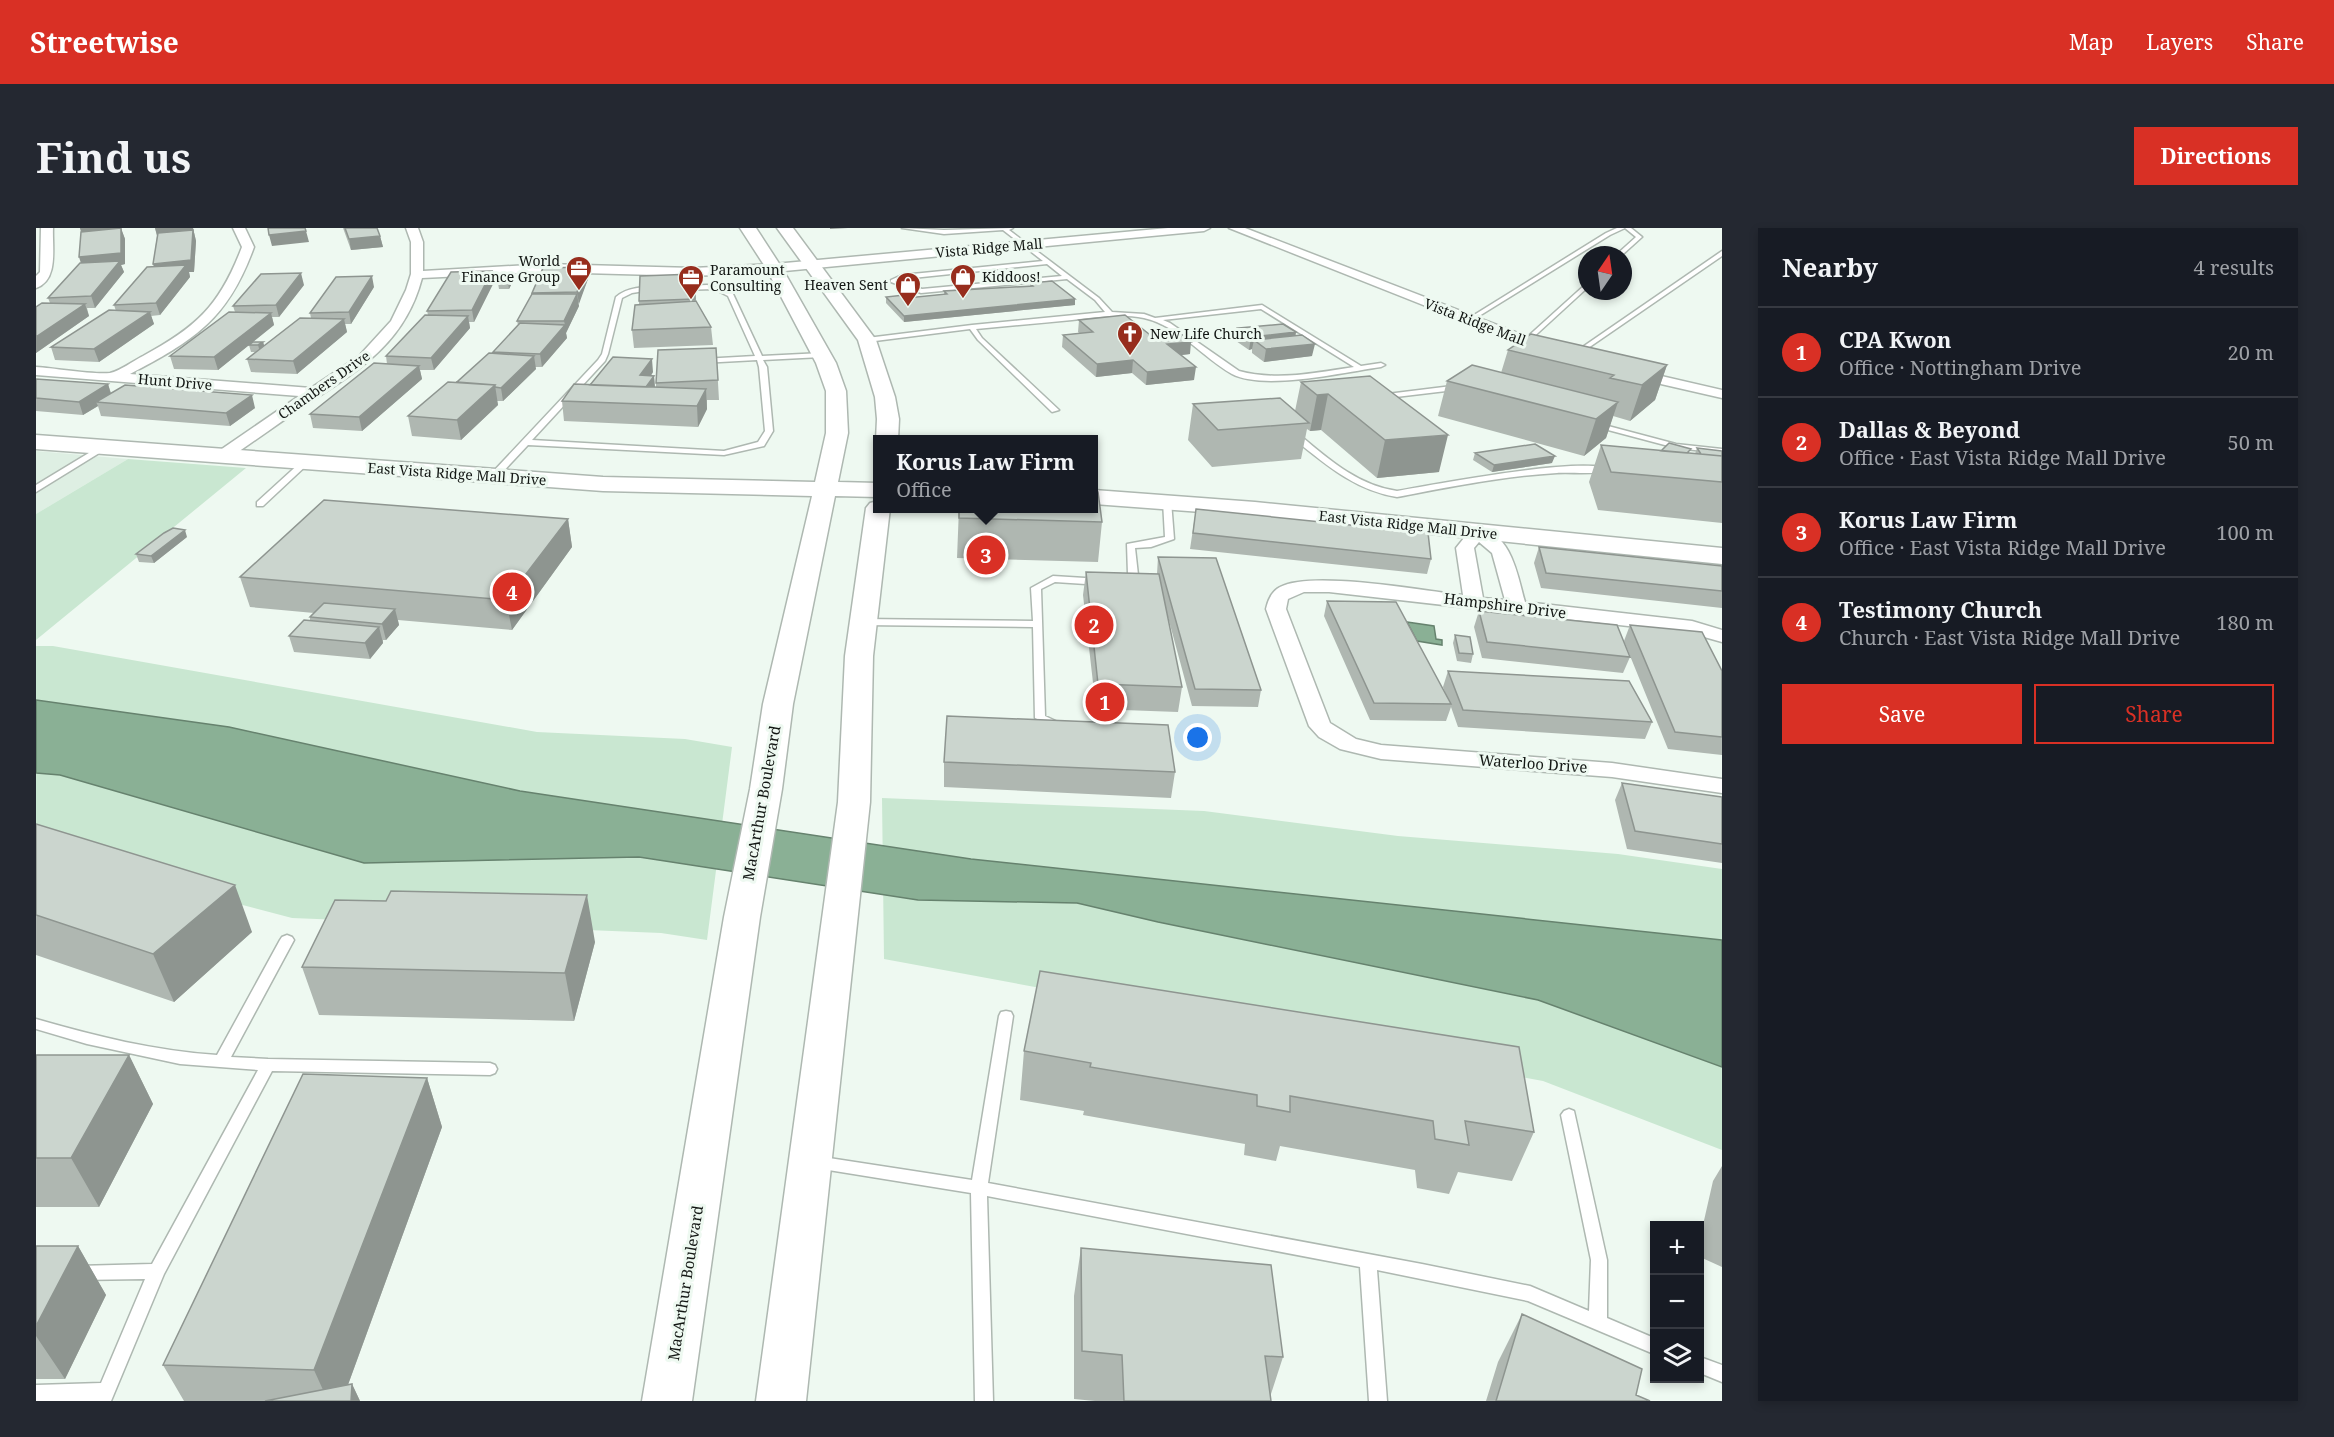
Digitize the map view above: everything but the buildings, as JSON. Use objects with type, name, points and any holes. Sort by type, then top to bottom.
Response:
[{"type":"main road","name":"MacArthur Boulevard","points":[[668,1401],[742,916],[766,789],[778,704],[837,433],[836,391],[822,356],[771,263],[748,228]]},
{"type":"main road","points":[[785,228],[867,340],[885,397],[887,435]]},
{"type":"main road","name":"East Vista Ridge Mall Drive","points":[[36,442],[492,477],[654,486],[873,490]]},
{"type":"main road","name":"East Vista Ridge Mall Drive","points":[[1098,497],[1167,501],[1722,556]]},
{"type":"main road","points":[[782,1401],[854,802],[859,656],[877,513]]},
{"type":"street","points":[[36,284],[46,272],[47,228]]},
{"type":"street","points":[[113,377],[196,329],[227,294],[248,247],[239,228]]},
{"type":"street","name":"Chambers Drive","points":[[222,456],[335,381],[380,345],[401,313],[417,275],[420,253],[412,228]]},
{"type":"street","name":"Vista Ridge Mall","points":[[417,275],[546,268],[693,272],[809,261],[1014,235],[1116,228]]},
{"type":"street","name":"Vista Ridge Mall","points":[[1014,235],[1204,228]]},
{"type":"street","name":"Vista Ridge Mall","points":[[1235,228],[1525,342],[1595,363]]},
{"type":"street","points":[[1618,369],[1722,393]]},
{"type":"street","name":"Hunt Drive","points":[[36,371],[314,393]]},
{"type":"street","points":[[1473,603],[1464,548],[1478,532],[1501,551],[1517,608]]},
{"type":"street","name":"Hampshire Drive","points":[[1345,744],[1330,736],[1320,726],[1276,609],[1275,602],[1288,590],[1307,586],[1329,586],[1692,627],[1722,636]]},
{"type":"street","name":"Waterloo Drive","points":[[1345,744],[1381,752],[1612,770],[1722,786]]},
{"type":"lane","points":[[904,228],[983,229],[1014,235],[1097,299],[1110,314]]},
{"type":"lane","points":[[1469,320],[1608,234],[1622,228]]},
{"type":"lane","points":[[1628,228],[1639,237],[1629,246]]},
{"type":"lane","points":[[1572,357],[1722,253]]},
{"type":"lane","points":[[1047,262],[902,277],[893,281],[921,291],[1067,277]]},
{"type":"lane","points":[[525,442],[724,453],[761,444],[769,431],[765,374],[728,291],[702,287],[669,288]]},
{"type":"lane","points":[[492,477],[601,361],[605,354],[619,297],[636,290],[658,289]]},
{"type":"lane","points":[[1525,342],[1578,293]]},
{"type":"lane","points":[[1154,320],[1262,307],[1360,368]]},
{"type":"lane","points":[[867,340],[1110,314],[1144,316],[1168,324],[1236,373],[1249,378],[1277,378],[1382,365]]},
{"type":"lane","points":[[972,327],[981,339],[1055,410]]},
{"type":"lane","points":[[693,361],[822,356]]},
{"type":"lane","points":[[601,361],[611,361]]},
{"type":"lane","points":[[1371,398],[1464,387]]},
{"type":"lane","points":[[1588,422],[1676,446],[1722,451]]},
{"type":"lane","points":[[1284,427],[1359,484],[1384,493],[1397,494],[1554,470],[1581,468],[1621,471]]},
{"type":"lane","points":[[1647,448],[1656,440]]},
{"type":"lane","points":[[36,489],[105,447]]},
{"type":"lane","points":[[260,504],[304,463]]},
{"type":"lane","points":[[1067,728],[1057,727],[1040,718],[1036,588],[1053,579],[1124,584],[1133,575],[1130,546],[1170,539],[1167,501]]},
{"type":"lane","points":[[863,622],[1038,624]]},
{"type":"lane","points":[[222,1060],[287,940]]},
{"type":"lane","points":[[984,1401],[979,1188],[1006,1016]]},
{"type":"lane","points":[[36,1024],[87,1039],[168,1055],[268,1065],[490,1069]]},
{"type":"lane","points":[[36,1394],[104,1396],[157,1271],[268,1065]]},
{"type":"lane","points":[[1569,1115],[1599,1260],[1598,1322]]},
{"type":"lane","points":[[812,1161],[979,1188],[1368,1261],[1530,1294],[1650,1344]]},
{"type":"lane","points":[[1368,1261],[1378,1401]]},
{"type":"lane","points":[[58,1274],[157,1271]]},
{"type":"lane","points":[[1704,1367],[1722,1374]]},
{"type":"shaded area","points":[[36,451],[128,459],[36,514]]},
{"type":"shaded area","points":[[128,459],[246,468],[36,640],[36,514]]},
{"type":"shaded area","points":[[1407,622],[1434,626],[1436,639],[1442,640],[1442,645],[1417,641]]},
{"type":"shaded area","points":[[36,646],[53,646],[537,732],[685,739],[732,747],[707,940],[661,933],[292,918],[36,851]]},
{"type":"shaded area","points":[[36,700],[229,727],[520,791],[971,859],[1722,940],[1722,1067],[1538,1000],[1158,922],[1077,903],[918,900],[639,857],[364,863],[60,775],[36,773]]},
{"type":"shaded area","points":[[882,798],[1204,811],[1398,836],[1618,854],[1722,869],[1722,1150],[1543,1081],[884,959]]},
{"type":"place","name":"World Finance Group","points":[[579,292]]},
{"type":"place","name":"Kiddoos!","points":[[963,300]]},
{"type":"place","name":"Paramount Consulting","points":[[691,301]]},
{"type":"place","name":"Heaven Sent","points":[[908,308]]},
{"type":"place","name":"New Life Church","points":[[1130,357]]},
{"type":"place","name":"Korus Law Firm","points":[[986,555]]},
{"type":"place","name":"Testimony Church","points":[[512,592]]},
{"type":"place","name":"Dallas & Beyond","points":[[1094,625]]},
{"type":"place","name":"CPA Kwon","points":[[1105,702]]}]
